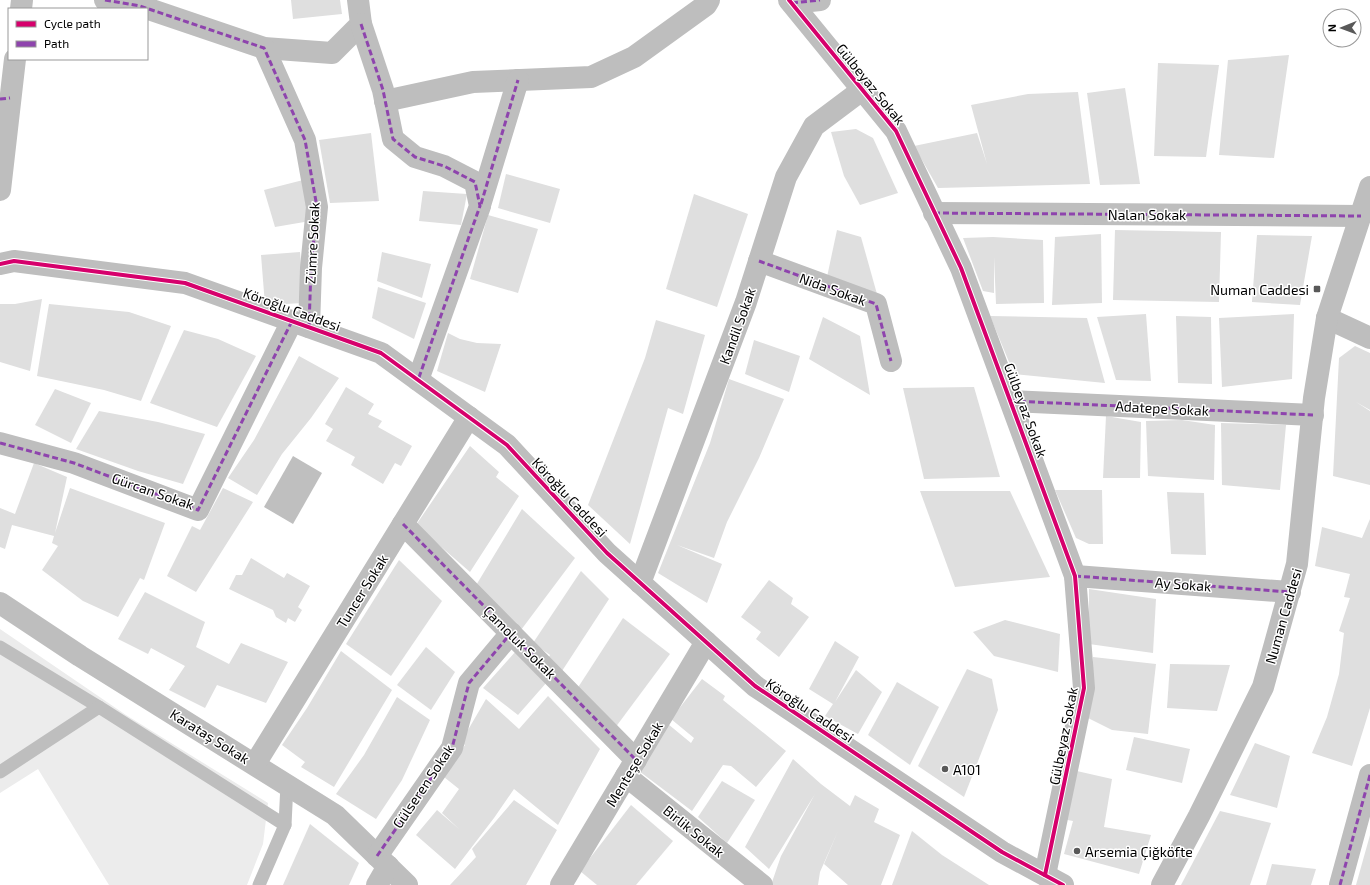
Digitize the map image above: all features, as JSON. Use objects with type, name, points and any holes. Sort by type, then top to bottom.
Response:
[{"type":"street","points":[[105,0],[146,8]]},
{"type":"street","points":[[358,0],[361,24],[383,90],[393,139],[415,157],[444,166],[475,182],[480,206]]},
{"type":"street","points":[[385,101],[473,82],[591,77],[634,57],[706,5],[709,0]]},
{"type":"street","points":[[790,2],[820,0]]},
{"type":"street","name":"Gülbeyaz Sokak","points":[[790,2],[896,131],[961,268],[1075,576],[1084,688],[1054,880]]},
{"type":"street","points":[[148,9],[264,48],[332,53],[361,24]]},
{"type":"street","name":"Zümre Sokak","points":[[264,48],[305,140],[317,207],[311,268],[301,324]]},
{"type":"street","points":[[0,190],[5,98],[15,60]]},
{"type":"street","points":[[418,380],[480,206],[518,80]]},
{"type":"street","name":"Kandil Sokak","points":[[640,583],[746,302],[786,177],[814,126],[862,90]]},
{"type":"street","name":"Numan Caddesi","points":[[1162,885],[1199,816],[1263,687],[1298,564],[1313,415],[1327,318],[1370,188]]},
{"type":"street","name":"Nalan Sokak","points":[[934,213],[1361,216]]},
{"type":"street","name":"Nida Sokak","points":[[759,261],[876,304],[891,361]]},
{"type":"street","name":"Köroğlu Caddesi","points":[[0,264],[14,262],[185,283],[381,353],[507,445],[607,553],[755,686],[1002,852],[1054,880]]},
{"type":"street","points":[[1327,318],[1370,338]]},
{"type":"street","name":"Gürcan Sokak","points":[[0,443],[74,463],[198,510],[301,324]]},
{"type":"street","name":"Adatepe Sokak","points":[[1011,401],[1313,415]]},
{"type":"street","name":"Tuncer Sokak","points":[[255,764],[469,417]]},
{"type":"street","name":"Çamoluk Sokak","points":[[403,524],[511,633],[631,768]]},
{"type":"street","name":"Ay Sokak","points":[[1075,576],[1290,592]]},
{"type":"street","name":"Karataş Sokak","points":[[0,603],[80,656],[335,815],[407,885]]},
{"type":"street","name":"Gülseren Sokak","points":[[377,885],[382,861],[452,748],[469,683],[511,633]]},
{"type":"street","name":"Menteşe Sokak","points":[[565,884],[631,768],[706,642]]},
{"type":"street","name":"Birlik Sokak","points":[[631,768],[762,885]]},
{"type":"street","points":[[1340,885],[1370,775]]},
{"type":"lane","points":[[0,647],[99,707],[285,826]]},
{"type":"lane","points":[[0,772],[99,707]]},
{"type":"lane","points":[[259,885],[285,826],[287,784]]},
{"type":"shaded area","points":[[293,456],[322,473],[293,524],[264,507]]},
{"type":"shaded area","points":[[0,629],[126,715],[268,803],[263,844],[247,885],[109,885],[38,769],[0,793]]},
{"type":"building","points":[[291,0],[340,0],[342,14],[293,19]]},
{"type":"building","points":[[1289,55],[1274,158],[1219,155],[1228,60]]},
{"type":"building","points":[[1158,63],[1219,65],[1206,157],[1154,156]]},
{"type":"building","points":[[1125,88],[1140,184],[1100,185],[1087,93]]},
{"type":"building","points":[[1078,92],[1090,184],[938,188],[914,146],[977,133],[987,164],[971,105],[1028,94]]},
{"type":"building","points":[[856,129],[873,138],[898,193],[860,205],[844,176],[831,132]]},
{"type":"building","points":[[371,133],[379,201],[330,203],[319,140]]},
{"type":"building","points":[[506,174],[560,189],[550,223],[498,208]]},
{"type":"building","points":[[307,179],[316,220],[275,227],[264,190]]},
{"type":"building","points":[[423,191],[467,194],[461,225],[419,221]]},
{"type":"building","points":[[694,194],[748,214],[717,307],[666,289]]},
{"type":"building","points":[[488,215],[538,229],[518,293],[470,279]]},
{"type":"building","points":[[837,230],[861,237],[877,294],[827,277]]},
{"type":"building","points":[[1115,230],[1221,232],[1219,302],[1113,300]]},
{"type":"building","points":[[1101,234],[1102,303],[1052,305],[1055,237]]},
{"type":"building","points":[[1257,235],[1312,236],[1300,305],[1252,302]]},
{"type":"building","points":[[993,237],[1043,240],[1044,303],[996,304],[994,257],[994,293],[983,291],[963,238]]},
{"type":"building","points":[[300,252],[304,303],[265,305],[261,255]]},
{"type":"building","points":[[382,252],[431,264],[422,298],[377,281]]},
{"type":"building","points":[[378,287],[426,303],[414,339],[372,318]]},
{"type":"building","points":[[42,299],[30,371],[0,362],[0,304],[15,304]]},
{"type":"building","points":[[49,304],[129,312],[171,326],[141,401],[104,390],[37,376]]},
{"type":"building","points":[[1146,314],[1151,381],[1116,380],[1097,317]]},
{"type":"building","points":[[1294,314],[1292,379],[1222,387],[1219,318]]},
{"type":"building","points":[[990,316],[1087,318],[1105,383],[1014,374]]},
{"type":"building","points":[[1176,316],[1211,317],[1212,384],[1178,383]]},
{"type":"building","points":[[823,317],[860,336],[870,395],[809,359]]},
{"type":"building","points":[[656,320],[705,335],[683,414],[668,408],[630,544],[588,505],[645,358]]},
{"type":"building","points":[[184,330],[218,339],[256,356],[217,427],[150,403]]},
{"type":"building","points":[[448,333],[460,339],[477,343],[501,344],[485,392],[437,371]]},
{"type":"building","points":[[754,340],[800,356],[789,392],[745,374]]},
{"type":"building","points":[[1355,346],[1370,353],[1370,410],[1356,402],[1370,411],[1370,485],[1333,476],[1339,358]]},
{"type":"building","points":[[299,356],[339,378],[311,418],[282,454],[257,495],[228,478],[254,440]]},
{"type":"building","points":[[729,379],[784,399],[759,458],[727,522],[714,558],[677,545],[722,564],[707,603],[658,573],[710,443]]},
{"type":"building","points":[[346,387],[374,404],[368,414],[382,421],[378,427],[412,446],[401,466],[395,463],[383,484],[351,465],[355,457],[326,441],[333,429],[325,424]]},
{"type":"building","points":[[974,387],[1000,477],[924,479],[903,388]]},
{"type":"building","points":[[55,389],[91,403],[71,443],[35,425]]},
{"type":"building","points":[[99,411],[158,422],[205,434],[183,484],[138,471],[76,449]]},
{"type":"building","points":[[1106,416],[1141,422],[1140,478],[1103,478]]},
{"type":"building","points":[[1182,420],[1215,425],[1214,480],[1148,476],[1146,421]]},
{"type":"building","points":[[1221,423],[1286,425],[1280,490],[1222,485]]},
{"type":"building","points":[[470,446],[499,472],[496,477],[519,496],[470,572],[416,525]]},
{"type":"building","points":[[34,463],[67,477],[55,533],[70,488],[165,523],[144,580],[140,578],[118,617],[83,601],[42,570],[58,546],[52,543],[54,536],[12,525],[5,549],[0,547],[0,508],[15,514]]},
{"type":"building","points":[[223,488],[253,502],[196,592],[167,576],[192,526],[200,530]]},
{"type":"building","points":[[1055,490],[1102,490],[1103,544],[1089,544],[1076,538]]},
{"type":"building","points":[[920,491],[1010,491],[1050,577],[955,587]]},
{"type":"building","points":[[1167,492],[1204,493],[1206,555],[1171,554]]},
{"type":"building","points":[[522,509],[575,558],[521,630],[475,587]]},
{"type":"building","points":[[1370,519],[1370,708],[1352,766],[1312,753],[1327,717],[1339,674],[1344,633],[1339,631],[1350,598],[1344,597],[1350,574],[1315,566],[1322,527],[1362,538]]},
{"type":"building","points":[[251,558],[284,578],[287,573],[310,586],[298,607],[302,610],[295,622],[288,618],[286,623],[276,617],[273,610],[229,589],[236,575],[242,575]]},
{"type":"building","points":[[399,560],[442,601],[391,676],[346,644]]},
{"type":"building","points":[[581,571],[609,599],[562,671],[546,662],[550,655],[533,643]]},
{"type":"building","points":[[769,580],[793,598],[791,604],[809,617],[779,657],[756,639],[761,632],[741,617]]},
{"type":"building","points":[[1089,589],[1156,599],[1153,653],[1089,644]]},
{"type":"building","points":[[145,592],[205,622],[196,647],[229,664],[241,643],[288,662],[266,703],[217,685],[205,708],[169,690],[185,666],[151,648],[148,654],[118,639]]},
{"type":"building","points":[[623,618],[670,654],[615,728],[577,689]]},
{"type":"building","points":[[1005,620],[1060,634],[1058,672],[994,656],[973,632]]},
{"type":"building","points":[[835,641],[859,657],[835,702],[856,670],[882,692],[858,734],[825,716],[833,704],[809,689]]},
{"type":"building","points":[[426,647],[455,672],[431,710],[397,685]]},
{"type":"building","points":[[341,651],[392,690],[334,787],[301,767],[305,762],[282,745],[307,708]]},
{"type":"building","points":[[516,651],[547,682],[518,715],[483,688]]},
{"type":"building","points":[[1093,657],[1156,664],[1148,734],[1112,730],[1088,718]]},
{"type":"building","points":[[1170,664],[1230,665],[1217,711],[1167,708]]},
{"type":"building","points":[[967,669],[992,679],[998,710],[964,797],[918,766]]},
{"type":"building","points":[[702,679],[725,696],[723,700],[786,751],[756,787],[731,766],[723,765],[692,811],[639,771],[668,724],[691,743],[694,738],[671,719]]},
{"type":"building","points":[[897,682],[939,707],[910,765],[868,735]]},
{"type":"building","points":[[548,696],[600,749],[558,825],[514,789],[455,869],[416,835],[437,810],[459,829],[442,813],[459,789],[444,777],[465,745],[461,742],[486,699],[519,729]]},
{"type":"building","points":[[397,697],[430,720],[402,780],[376,819],[336,794],[364,755]]},
{"type":"building","points":[[1134,737],[1190,749],[1182,783],[1126,770]]},
{"type":"building","points":[[1255,743],[1290,756],[1277,808],[1230,795]]},
{"type":"building","points":[[793,759],[821,784],[850,806],[855,795],[879,809],[874,822],[900,835],[881,885],[848,885],[824,864],[838,831],[820,872],[818,885],[771,885],[781,856],[815,794],[769,869],[745,847]]},
{"type":"building","points":[[1068,769],[1112,779],[1104,827],[1151,835],[1139,874],[1064,854],[1073,821],[1057,818]]},
{"type":"building","points":[[722,781],[755,800],[727,843],[698,817]]},
{"type":"building","points":[[514,800],[557,830],[526,885],[450,885],[476,857],[472,849]]},
{"type":"building","points":[[631,805],[673,841],[636,885],[597,885],[580,871]]},
{"type":"building","points":[[1220,811],[1271,823],[1250,885],[1181,885]]},
{"type":"building","points":[[310,824],[359,863],[349,885],[283,885]]},
{"type":"building","points":[[912,831],[942,855],[989,885],[892,885]]},
{"type":"building","points":[[1370,835],[1370,885],[1356,885]]},
{"type":"building","points":[[1272,864],[1316,869],[1311,885],[1266,885]]},
{"type":"marked path","points":[[105,0],[146,8]]},
{"type":"marked path","points":[[792,3],[820,0]]},
{"type":"marked path","points":[[148,9],[264,48],[305,140],[317,207],[311,268],[309,327]]},
{"type":"marked path","points":[[361,24],[383,90],[393,139],[415,157],[444,166],[475,182],[480,206],[418,380]]},
{"type":"marked path","points":[[481,204],[518,80]]},
{"type":"marked path","points":[[0,99],[10,98]]},
{"type":"marked path","points":[[934,213],[1361,216]]},
{"type":"marked path","points":[[759,261],[876,304],[891,361]]},
{"type":"marked path","points":[[0,443],[74,463],[198,510],[292,321]]},
{"type":"marked path","points":[[1011,401],[1313,415]]},
{"type":"marked path","points":[[403,524],[636,760]]},
{"type":"marked path","points":[[1075,576],[1290,592]]},
{"type":"marked path","points":[[377,856],[452,748],[469,683],[511,633]]},
{"type":"marked path","points":[[1340,885],[1370,775]]},
{"type":"cycle path","points":[[789,0],[896,131],[961,268],[1075,576],[1084,688],[1045,875]]},
{"type":"cycle path","points":[[0,264],[14,261],[185,283],[381,353],[507,445],[607,553],[755,686],[1002,852],[1063,885]]},
{"type":"place","name":"Numan Caddesi","points":[[1317,289]]},
{"type":"place","name":"A101","points":[[945,769]]},
{"type":"place","name":"Arsemia Çiğköfte","points":[[1077,851]]}]
